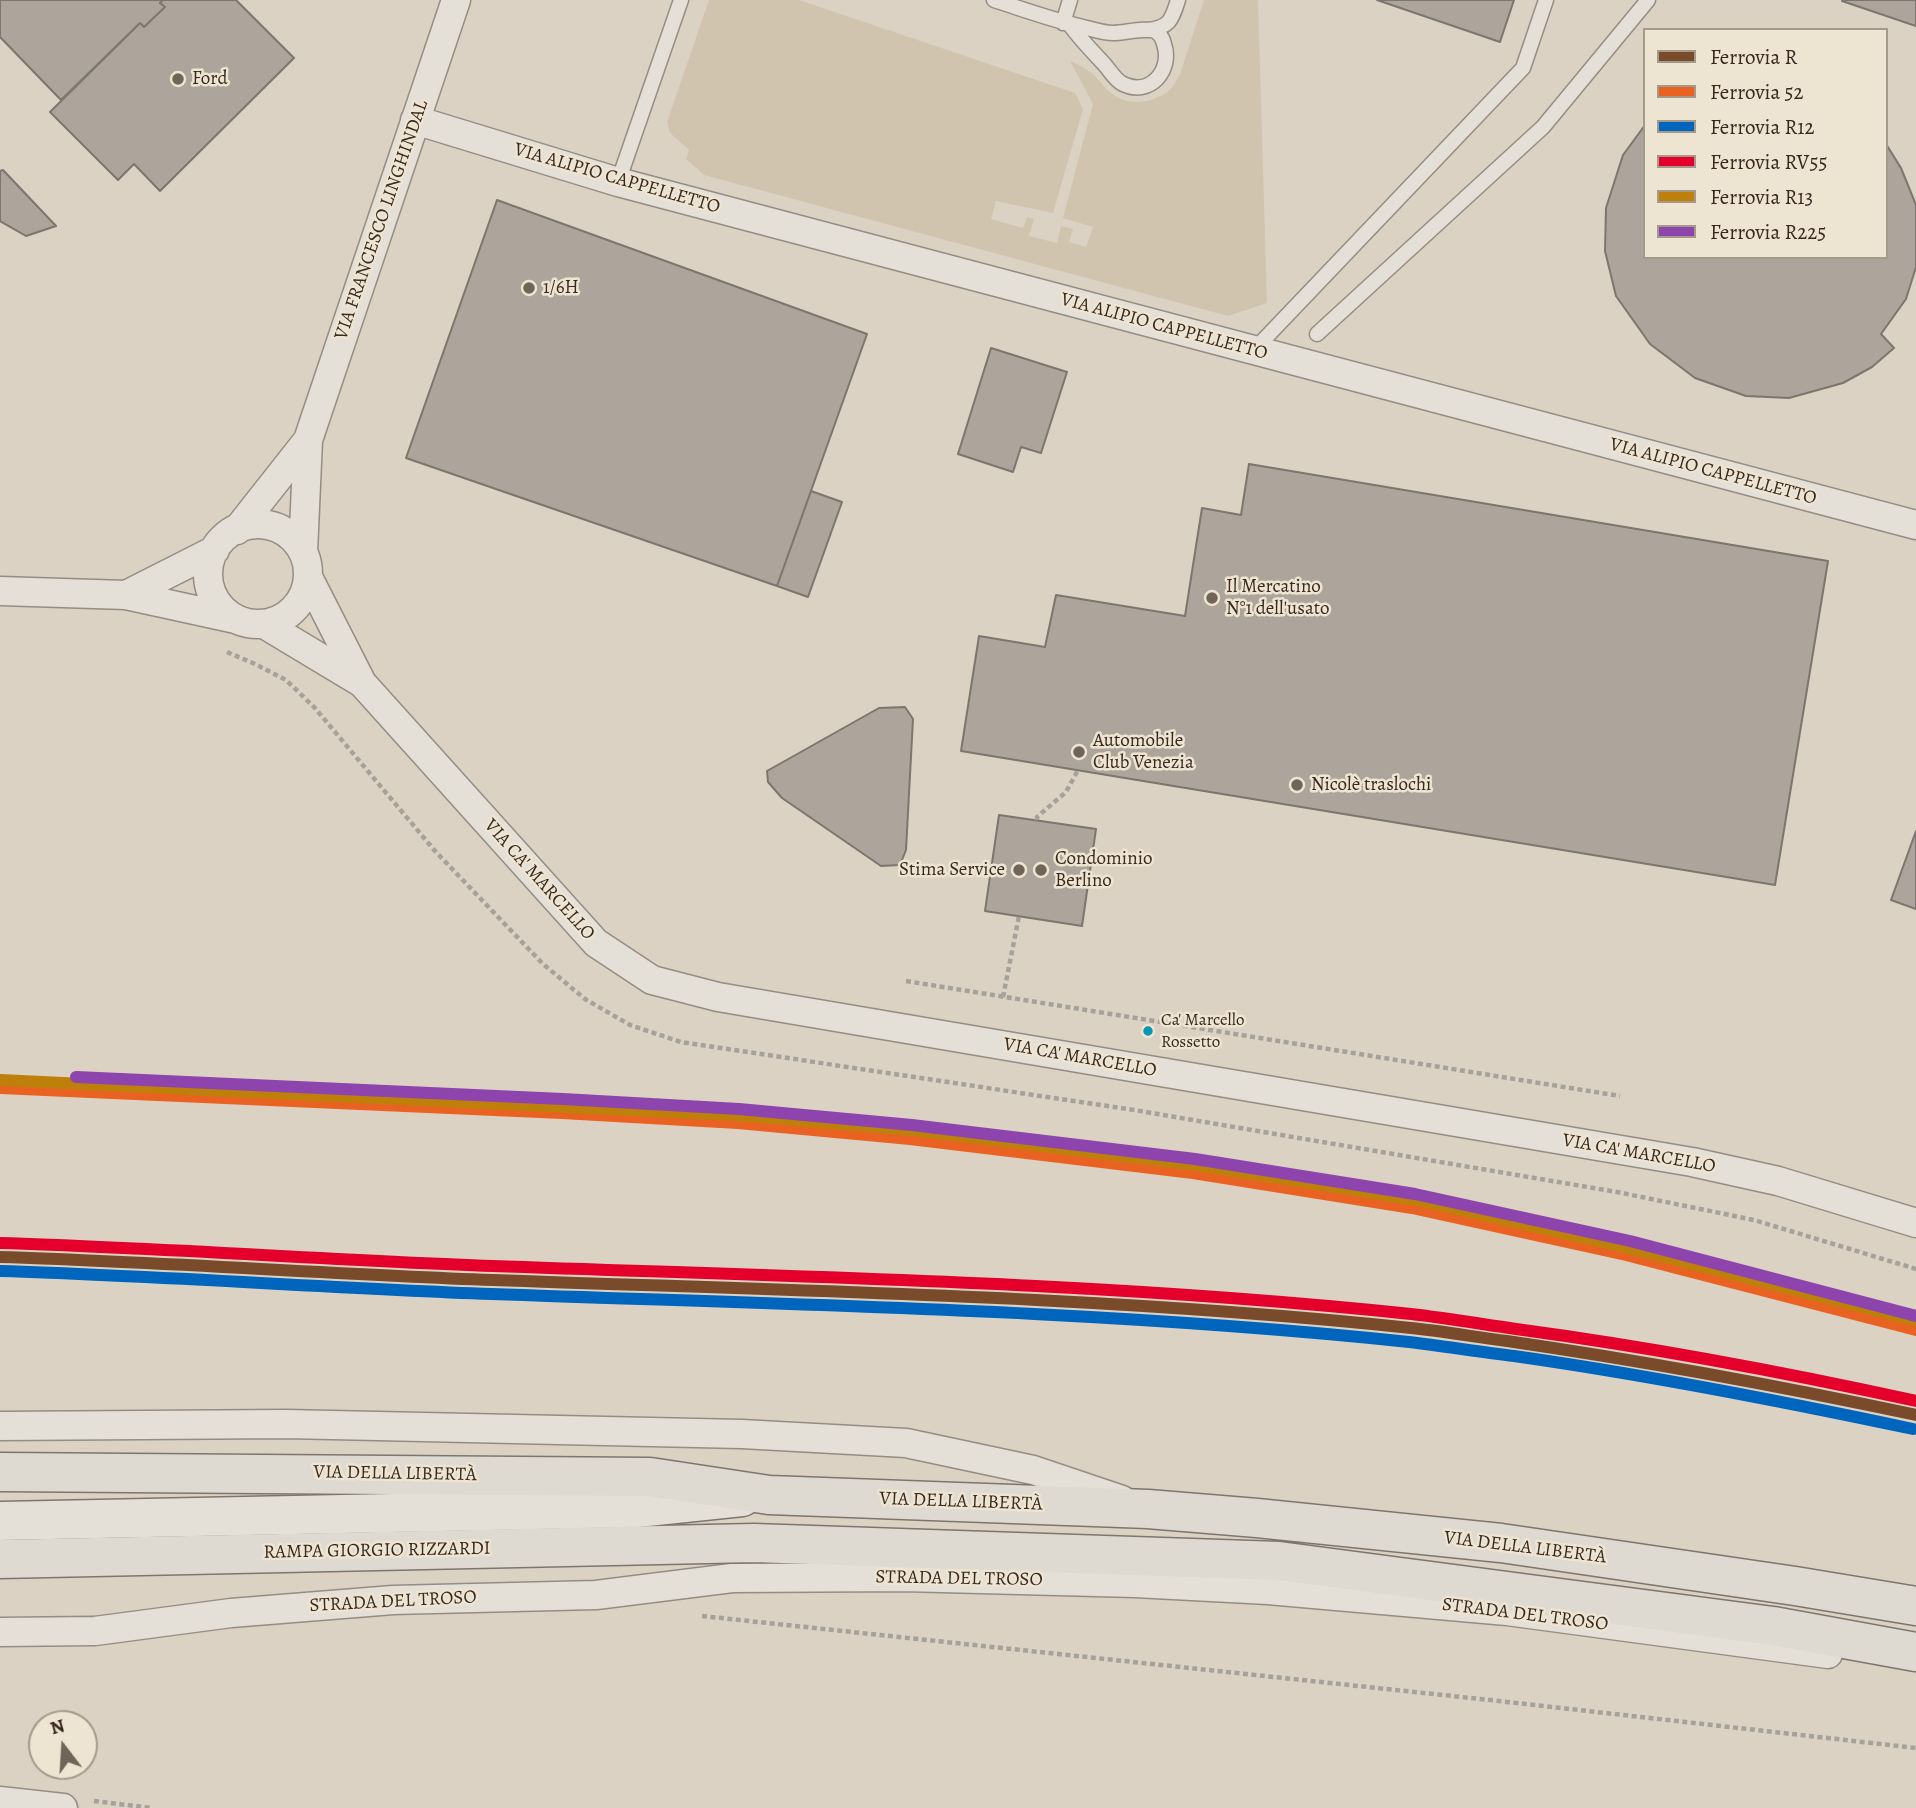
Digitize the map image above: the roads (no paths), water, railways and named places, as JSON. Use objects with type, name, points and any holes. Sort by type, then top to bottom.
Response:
[{"type":"highway","name":"VIA DELLA LIBERTÀ","points":[[0,1472],[650,1477],[769,1495],[1148,1509],[1501,1543],[1916,1606]]},
{"type":"highway","name":"RAMPA GIORGIO RIZZARDI","points":[[13,1558],[754,1543],[1279,1561],[1773,1626],[1916,1652]]},
{"type":"street","name":"VIA FRANCESCO LINGHINDAL","points":[[305,564],[308,440],[456,0]]},
{"type":"street","name":"VIA ALIPIO CAPPELLETTO","points":[[415,120],[618,182],[1916,525]]},
{"type":"street","name":"VIA FRANCESCO LINGHINDAL","points":[[237,530],[308,440]]},
{"type":"street","points":[[258,525],[280,529],[297,542],[305,564],[302,599],[286,616],[250,622],[226,612],[217,602],[211,589],[210,563],[224,538],[237,530],[258,525]]},
{"type":"street","name":"VIA CA' MARCELLO","points":[[126,596],[215,550]]},
{"type":"street","name":"VIA CA' MARCELLO","points":[[305,564],[362,683],[596,943],[652,980],[718,997],[1692,1162],[1778,1181],[1916,1223]]},
{"type":"street","name":"VIA CA' MARCELLO","points":[[0,592],[126,596],[250,622],[362,683]]},
{"type":"street","points":[[0,1426],[286,1424],[742,1434],[906,1443],[1033,1470],[1148,1509]]},
{"type":"street","points":[[14,1520],[637,1508],[769,1495]]},
{"type":"street","name":"STRADA DEL TROSO","points":[[0,1632],[96,1631],[231,1613],[393,1600],[596,1595],[732,1578],[903,1577],[1135,1583],[1268,1590],[1507,1611],[1916,1667]]},
{"type":"street","points":[[0,1801],[63,1808]]},
{"type":"lane","points":[[618,182],[681,0]]},
{"type":"lane","points":[[994,0],[1067,24],[1110,33],[1161,28],[1170,21],[1178,0]]},
{"type":"lane","points":[[1070,0],[1067,24],[1105,64],[1117,81],[1126,86],[1137,88],[1148,85],[1158,78],[1168,62],[1163,39],[1156,32],[1147,30]]},
{"type":"lane","points":[[1254,350],[1523,68],[1546,0]]},
{"type":"lane","points":[[1317,334],[1543,127],[1648,0]]},
{"type":"rail line","name":"R225","points":[[76,1077],[739,1109],[912,1125],[1195,1159],[1415,1194],[1630,1241],[1916,1316]]},
{"type":"rail line","name":"R13","points":[[0,1080],[735,1115],[912,1130],[1196,1165],[1417,1200],[1629,1248],[1913,1320]]},
{"type":"rail line","name":"52","points":[[0,1088],[738,1123],[910,1139],[1193,1173],[1412,1208],[1626,1255],[1916,1330]]},
{"type":"rail line","name":"RV55","points":[[0,1243],[431,1263],[953,1282],[1297,1303],[1424,1316],[1667,1352],[1916,1401]]},
{"type":"rail line","name":"R","points":[[0,1257],[431,1277],[952,1296],[1297,1317],[1423,1329],[1558,1349],[1712,1375],[1916,1415]]},
{"type":"rail line","name":"R12","points":[[0,1271],[431,1291],[951,1310],[1295,1331],[1409,1342],[1564,1363],[1714,1389],[1913,1429]]},
{"type":"place","name":"Ford","points":[[178,79]]},
{"type":"place","name":"1/6H","points":[[529,288]]},
{"type":"place","name":"Il Mercatino N°1 dell'usato","points":[[1212,598]]},
{"type":"place","name":"Automobile Club Venezia","points":[[1079,752]]},
{"type":"place","name":"Nicolè traslochi","points":[[1297,785]]},
{"type":"place","name":"Stima Service","points":[[1019,870]]},
{"type":"place","name":"Condominio Berlino","points":[[1041,870]]},
{"type":"place","name":"Ca' Marcello Rossetto","points":[[1148,1031]]}]
